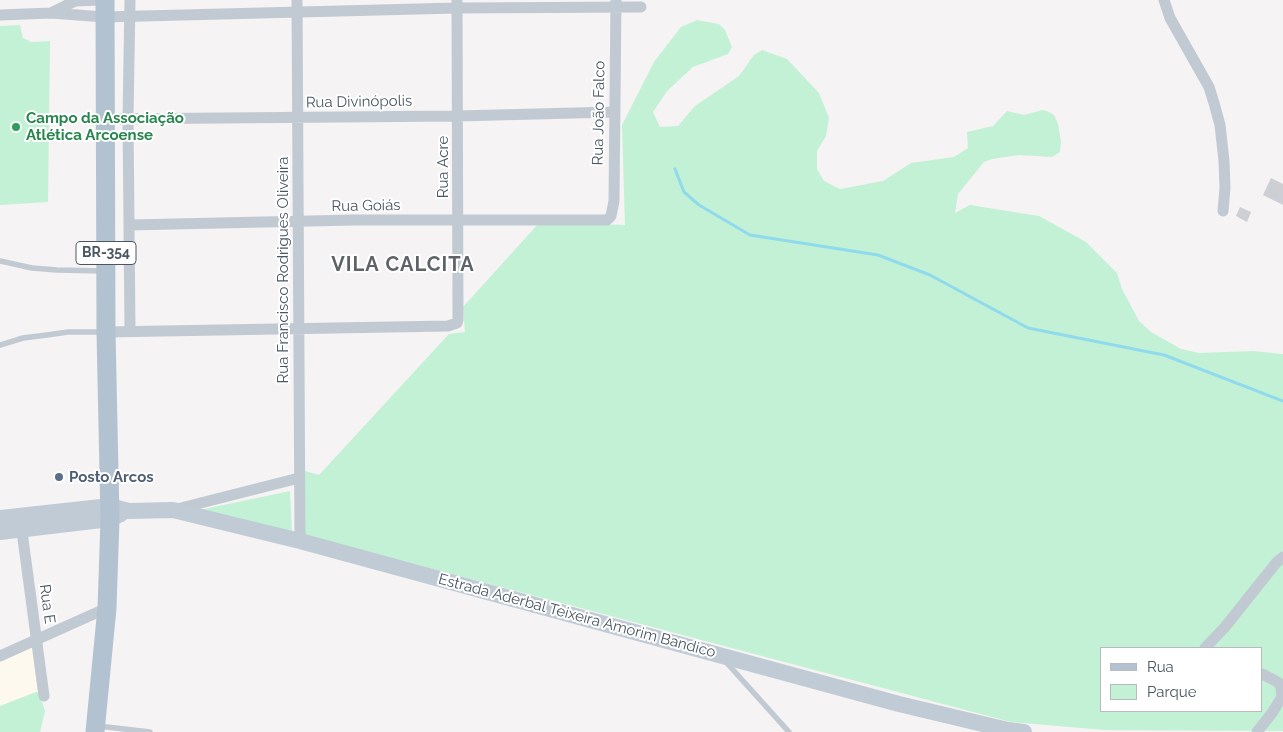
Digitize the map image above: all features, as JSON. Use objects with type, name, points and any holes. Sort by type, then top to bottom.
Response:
[{"type":"main road","name":"BR-354","points":[[95,729],[107,608],[110,512],[106,332],[103,6]]},
{"type":"main road","name":"Estrada Aderbal Teixeira Amorim Bandico","points":[[21,522],[110,512],[173,510],[300,541],[899,704],[1008,730],[1024,732]]},
{"type":"main road","points":[[0,518],[21,522]]},
{"type":"main road","points":[[0,532],[21,522]]},
{"type":"street","points":[[130,0],[128,119],[130,331]]},
{"type":"street","points":[[1164,0],[1170,18],[1209,88],[1214,103],[1220,125],[1224,161],[1225,188],[1223,211]]},
{"type":"street","points":[[51,13],[75,1],[103,6],[130,16],[297,6],[615,4],[641,7]]},
{"type":"street","name":"Rua Acre","points":[[298,328],[448,326],[455,325],[458,320],[457,4]]},
{"type":"street","name":"Rua João Falco","points":[[604,220],[609,219],[613,213],[615,4]]},
{"type":"street","points":[[0,15],[51,13],[103,6]]},
{"type":"street","name":"Rua Francisco Rodrigues Oliveira","points":[[297,6],[300,541]]},
{"type":"street","name":"Rua Divinópolis","points":[[105,119],[457,116],[614,112]]},
{"type":"street","name":"Rua Goiás","points":[[129,225],[458,220],[604,220]]},
{"type":"street","points":[[106,332],[298,328]]},
{"type":"street","points":[[173,510],[299,478]]},
{"type":"street","name":"Rua E","points":[[21,522],[44,696]]},
{"type":"street","points":[[1206,647],[1283,557]]},
{"type":"street","points":[[0,656],[107,608]]},
{"type":"street","points":[[1257,732],[1282,697],[1281,688],[1278,684],[1263,674]]},
{"type":"lane","points":[[0,261],[32,268],[106,271]]},
{"type":"lane","points":[[0,345],[23,338],[54,334],[106,332]]},
{"type":"lane","points":[[720,654],[789,732]]},
{"type":"lane","points":[[95,729],[150,732]]},
{"type":"shaded area","points":[[34,646],[39,693],[36,692],[0,706],[0,661]]},
{"type":"green space","points":[[697,20],[719,24],[725,30],[732,47],[728,54],[693,67],[667,91],[653,112],[660,127],[678,126],[695,106],[739,76],[754,55],[762,50],[787,59],[819,93],[829,118],[826,136],[817,151],[817,169],[824,181],[840,189],[883,181],[911,163],[954,157],[968,148],[967,132],[993,126],[1007,111],[1024,115],[1042,110],[1047,111],[1054,115],[1058,124],[1061,142],[1060,152],[1052,157],[1019,155],[984,162],[958,194],[955,213],[970,205],[1039,216],[1086,242],[1117,273],[1122,289],[1139,321],[1151,332],[1181,349],[1199,353],[1253,351],[1283,354],[1283,731],[1105,730],[1011,722],[305,535],[305,471],[319,475],[449,334],[465,332],[463,307],[539,223],[625,225],[622,125],[654,62],[681,27]]},
{"type":"green space","points":[[20,25],[23,38],[31,42],[50,41],[48,202],[0,205],[0,26]]},
{"type":"green space","points":[[290,491],[292,532],[195,511]]},
{"type":"green space","points":[[36,692],[39,693],[45,711],[40,732],[0,732],[0,706]]},
{"type":"building","points":[[1271,178],[1283,184],[1283,205],[1263,195]]},
{"type":"building","points":[[1240,207],[1251,212],[1247,222],[1236,216]]},
{"type":"waterway","points":[[675,169],[684,192],[699,205],[750,235],[878,255],[930,275],[1028,328],[1164,355],[1283,401]]},
{"type":"place","name":"Campo da Associação Atlética Arcoense","points":[[16,127]]},
{"type":"place","name":"Posto Arcos","points":[[59,477]]},
{"type":"district","name":"VILA CALCITA","points":[[403,265]]}]
